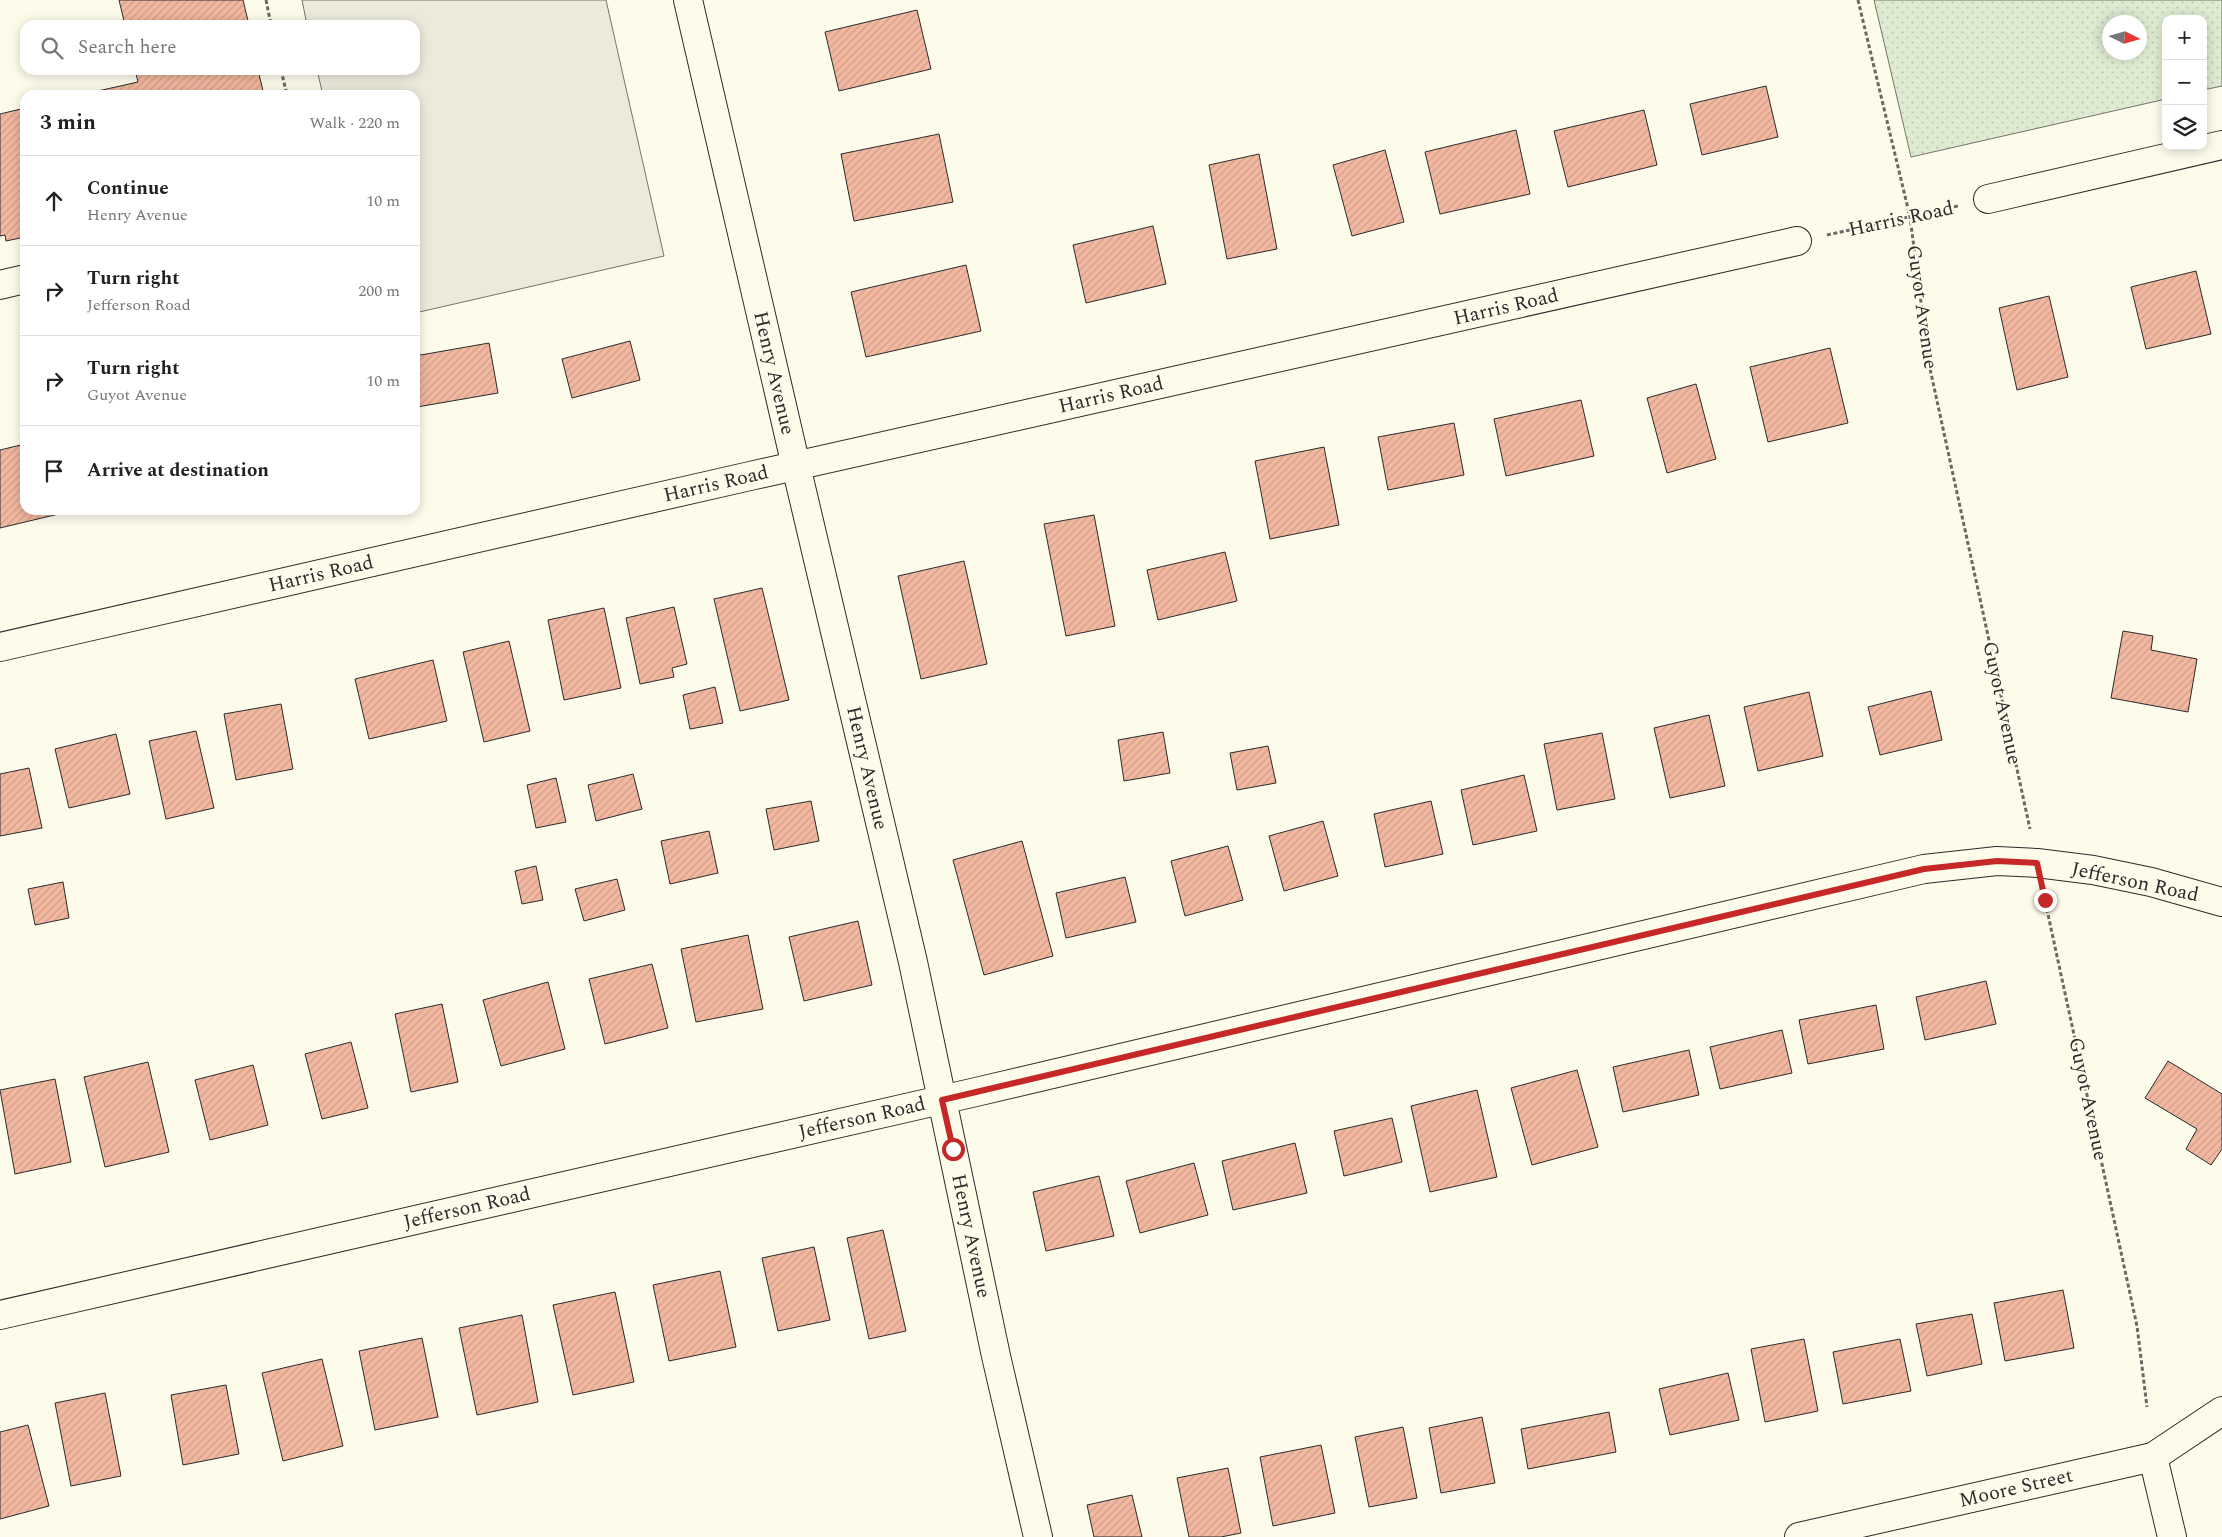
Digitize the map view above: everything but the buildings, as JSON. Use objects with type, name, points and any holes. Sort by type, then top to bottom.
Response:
[{"type":"street","name":"Henry Avenue","points":[[688,0],[913,962],[996,1356],[1038,1537]]},
{"type":"street","points":[[1988,199],[2222,145]]},
{"type":"street","name":"Harris Road","points":[[0,647],[796,466],[1797,242]]},
{"type":"street","points":[[0,285],[20,280]]},
{"type":"street","name":"Jefferson Road","points":[[0,1315],[942,1100],[1924,869],[1997,861],[2037,863],[2093,870],[2132,878],[2222,902]]},
{"type":"street","name":"Moore Street","points":[[1799,1537],[2153,1457],[2222,1411]]},
{"type":"street","points":[[2153,1457],[2172,1537]]},
{"type":"path","points":[[266,0],[270,20]]},
{"type":"path","name":"Guyot Avenue","points":[[1858,0],[1910,218],[1929,364],[2137,1326],[2147,1407]]},
{"type":"path","points":[[282,75],[285,90]]},
{"type":"path","name":"Harris Road","points":[[1797,242],[1988,199]]},
{"type":"green space","points":[[1874,0],[2222,0],[2222,86],[2207,89],[2207,15],[2162,15],[2162,100],[1911,157]]},
{"type":"shaded area","points":[[302,0],[606,0],[664,256],[420,312],[420,90],[322,90],[318,75],[420,75],[420,20],[306,20]]},
{"type":"route","points":[[953,1149],[942,1100],[1924,869],[1997,861],[2037,863],[2045,900]]}]
